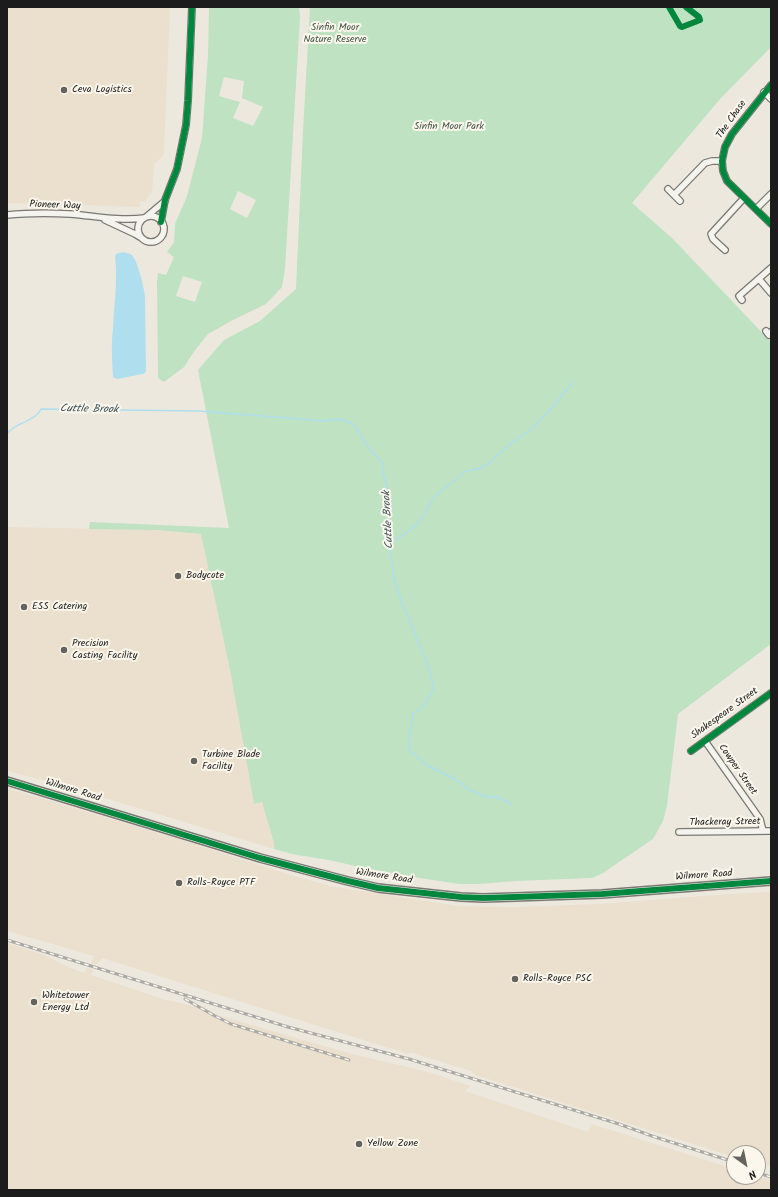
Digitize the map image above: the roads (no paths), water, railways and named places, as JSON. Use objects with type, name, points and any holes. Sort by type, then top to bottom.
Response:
[{"type":"street","points":[[165,200],[142,220],[138,226],[138,233],[144,240],[154,242],[160,238],[163,232],[161,222],[165,200],[182,147],[189,93],[192,7]]},
{"type":"street","name":"The Chase","points":[[722,161],[725,147],[732,134],[771,84]]},
{"type":"street","points":[[764,92],[771,99]]},
{"type":"street","points":[[674,195],[706,163],[712,161],[722,161],[723,171],[727,181],[771,224]]},
{"type":"street","points":[[668,189],[680,201]]},
{"type":"street","points":[[756,210],[771,194]]},
{"type":"street","points":[[725,250],[713,239],[711,234],[744,198]]},
{"type":"street","name":"Pioneer Way","points":[[7,215],[55,214],[130,220],[145,218]]},
{"type":"street","points":[[145,218],[153,217],[161,222]]},
{"type":"street","name":"Pioneer Way","points":[[103,218],[142,238]]},
{"type":"street","points":[[742,300],[739,296],[771,268]]},
{"type":"street","points":[[759,279],[771,293]]},
{"type":"street","name":"Shakespeare Street","points":[[691,751],[771,693]]},
{"type":"street","name":"Cowper Street","points":[[705,741],[760,819],[763,831]]},
{"type":"street","name":"Wilmore Road","points":[[7,781],[260,858],[378,888],[461,897],[515,898],[602,894],[771,881]]},
{"type":"street","name":"Thackeray Street","points":[[679,832],[771,831]]},
{"type":"water","points":[[123,252],[131,254],[134,258],[145,296],[146,371],[143,374],[117,379],[113,377],[112,352],[116,284],[115,257],[116,254]]},
{"type":"waterway","points":[[389,545],[415,526],[423,517],[434,497],[466,471],[478,469],[488,464],[510,444],[532,429],[573,382]]},
{"type":"waterway","name":"Cuttle Brook","points":[[7,434],[15,427],[35,416],[41,409],[198,411],[325,421],[341,419],[353,424],[370,449],[382,462],[391,507],[389,514],[391,531],[389,538],[394,577],[401,600],[428,665],[434,688],[423,706],[413,713],[409,750],[427,765],[455,779],[470,790],[487,797],[498,797],[511,804]]},
{"type":"railway","points":[[7,940],[288,1027],[409,1059],[619,1124],[726,1159]]},
{"type":"railway","points":[[185,999],[231,1024],[349,1060]]},
{"type":"railway","points":[[766,1175],[771,1177]]},
{"type":"place","name":"Ceva Logistics","points":[[64,90]]},
{"type":"place","name":"Bodycote","points":[[178,576]]},
{"type":"place","name":"ESS Catering","points":[[24,607]]},
{"type":"place","name":"Precision Casting Facility","points":[[64,650]]},
{"type":"place","name":"Turbine Blade Facility","points":[[194,761]]},
{"type":"place","name":"Rolls-Royce PTF","points":[[179,883]]},
{"type":"place","name":"Rolls-Royce PSC","points":[[515,979]]},
{"type":"place","name":"Whitetower Energy Ltd","points":[[34,1002]]},
{"type":"place","name":"Yellow Zone","points":[[359,1144]]},
{"type":"park label","name":"Sinfin Moor Nature Reserve","points":[[335,34]]},
{"type":"park label","name":"Sinfin Moor Park","points":[[449,127]]}]
